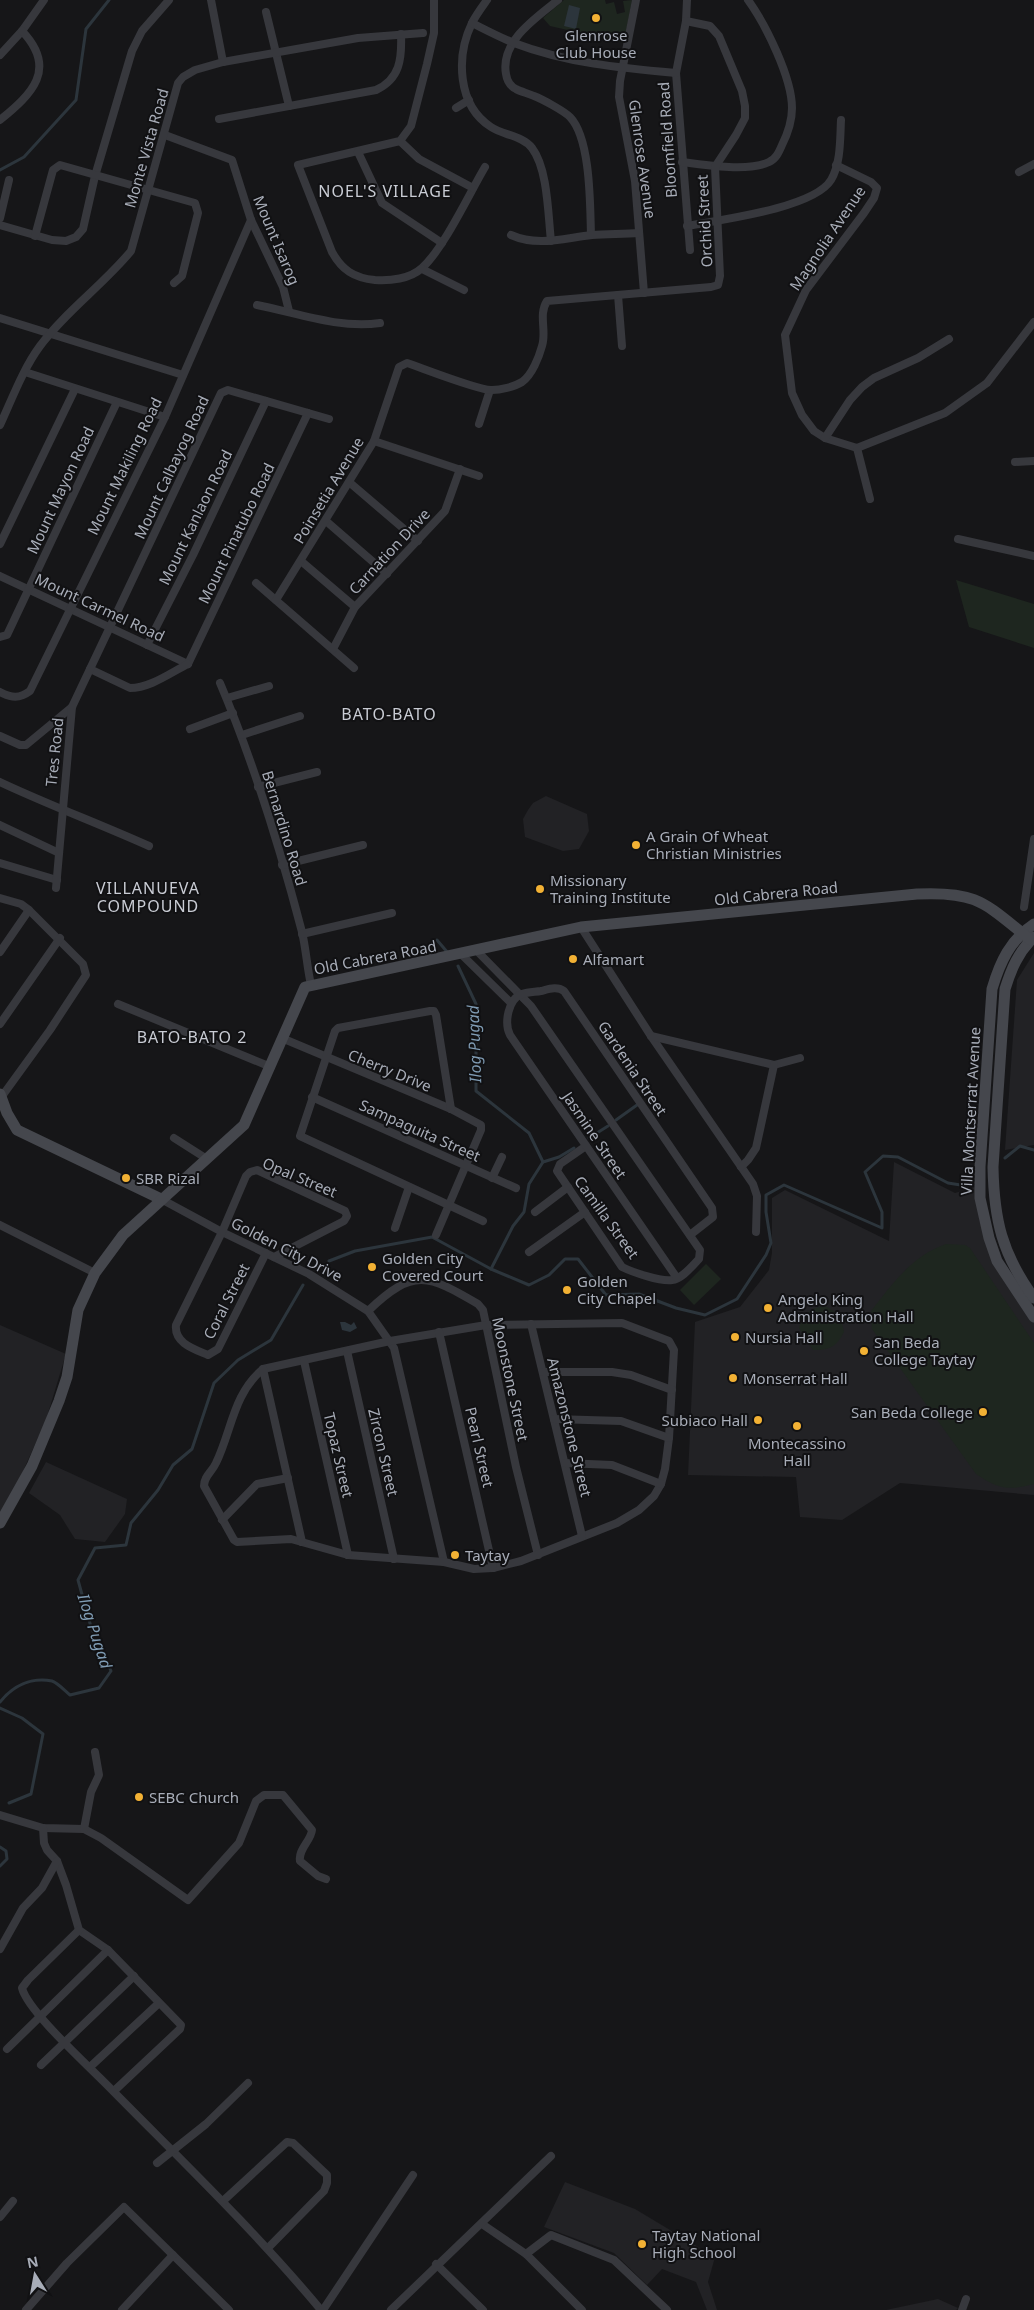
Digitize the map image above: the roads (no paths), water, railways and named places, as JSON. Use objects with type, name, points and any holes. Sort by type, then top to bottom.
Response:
[{"type":"street","points":[[0,55],[22,31],[44,0]]},
{"type":"street","points":[[0,225],[36,236],[66,241],[76,237],[83,229],[95,176],[134,46],[142,31],[169,0]]},
{"type":"street","points":[[434,0],[434,33],[427,64],[411,126],[400,141],[298,165],[338,264],[349,273],[362,279],[386,281],[409,276],[422,268],[442,243],[484,167]]},
{"type":"street","points":[[487,0],[472,23],[463,52],[463,85],[474,109],[490,126],[524,142],[531,147],[538,157],[542,171],[551,241]]},
{"type":"street","points":[[558,0],[523,30],[513,43],[506,60],[506,71],[510,84],[516,90],[534,95],[570,117],[579,135],[587,160],[591,236]]},
{"type":"street","name":"Glenrose Avenue","points":[[636,0],[619,97],[635,181],[644,293]]},
{"type":"street","name":"Bloomfield Road","points":[[687,0],[686,21],[676,73],[690,250]]},
{"type":"street","points":[[682,162],[715,167],[760,165],[770,162],[777,155],[789,131],[792,120],[790,90],[768,32],[748,0]]},
{"type":"street","points":[[214,1],[223,62]]},
{"type":"street","points":[[266,12],[290,106]]},
{"type":"street","name":"Orchid Street","points":[[548,301],[718,285],[720,276],[715,167],[736,136],[744,118],[746,106],[742,90],[719,36],[710,26],[686,21]]},
{"type":"street","points":[[472,23],[513,43],[586,63],[676,73]]},
{"type":"street","points":[[0,120],[19,105],[34,89],[39,76],[39,63],[34,50],[22,31]]},
{"type":"street","name":"Monte Vista Road","points":[[0,425],[32,357],[50,334],[116,269],[131,251],[178,83],[183,77],[195,70],[223,62],[358,38],[423,33]]},
{"type":"street","points":[[219,119],[376,90],[389,84],[396,73],[402,51],[401,34]]},
{"type":"street","points":[[456,108],[469,100]]},
{"type":"street","points":[[678,106],[687,105]]},
{"type":"street","points":[[687,226],[718,221],[808,199],[820,192],[831,180],[836,164],[841,120]]},
{"type":"street","name":"Mount Isarog","points":[[165,135],[232,160],[251,220],[283,287],[290,311]]},
{"type":"street","points":[[400,141],[419,159],[472,188]]},
{"type":"street","points":[[358,152],[382,203],[442,243]]},
{"type":"street","name":"Magnolia Avenue","points":[[836,164],[871,182],[877,188],[874,198],[806,290],[785,335],[792,393],[802,416],[814,432],[825,438],[858,448]]},
{"type":"street","points":[[1020,172],[1034,164]]},
{"type":"street","points":[[36,236],[53,170],[60,165],[196,203],[198,208],[182,276],[174,283]]},
{"type":"street","points":[[0,218],[9,180]]},
{"type":"street","name":"Mount Makiling Road","points":[[0,692],[10,697],[21,697],[30,691],[164,417],[251,220]]},
{"type":"street","points":[[511,235],[524,241],[551,241],[639,233]]},
{"type":"street","points":[[422,268],[464,290]]},
{"type":"street","points":[[618,295],[622,346]]},
{"type":"street","name":"Poinsetia Avenue","points":[[276,600],[374,441],[399,367],[407,363],[490,390],[516,385],[523,381],[534,365],[543,343],[542,314],[544,306],[548,301]]},
{"type":"street","points":[[257,305],[343,323],[380,323]]},
{"type":"street","points":[[0,318],[183,375]]},
{"type":"street","points":[[870,499],[858,448],[944,413],[969,398],[987,383],[1034,322]]},
{"type":"street","points":[[825,438],[850,400],[862,387],[874,378],[918,358],[949,339]]},
{"type":"street","points":[[25,372],[164,417]]},
{"type":"street","points":[[0,544],[4,528],[75,389]]},
{"type":"street","name":"Mount Calbayog Road","points":[[110,628],[221,393],[228,390],[329,419]]},
{"type":"street","points":[[479,424],[490,390]]},
{"type":"street","name":"Mount Kanlaon Road","points":[[147,645],[266,401]]},
{"type":"street","name":"Mount Mayon Road","points":[[0,637],[7,635],[117,402]]},
{"type":"street","name":"Mount Pinatubo Road","points":[[188,664],[308,413]]},
{"type":"street","points":[[374,441],[480,476]]},
{"type":"street","points":[[1015,462],[1034,461]]},
{"type":"street","name":"Carnation Drive","points":[[333,649],[355,607],[445,511],[460,469]]},
{"type":"street","points":[[349,482],[418,541]]},
{"type":"street","points":[[326,521],[387,574]]},
{"type":"street","points":[[958,539],[1034,556]]},
{"type":"street","points":[[301,561],[355,607]]},
{"type":"street","name":"Mount Carmel Road","points":[[0,576],[188,664]]},
{"type":"street","points":[[256,583],[354,668]]},
{"type":"street","name":"Tres Road","points":[[56,888],[72,707],[110,628]]},
{"type":"street","points":[[90,669],[130,688],[136,688],[145,686],[188,664]]},
{"type":"street","name":"Bernardino Road","points":[[220,683],[242,735],[282,865],[302,934],[310,985]]},
{"type":"street","points":[[227,698],[269,686]]},
{"type":"street","points":[[0,736],[20,745],[26,745],[72,707]]},
{"type":"street","points":[[190,729],[233,713]]},
{"type":"street","points":[[242,735],[300,716]]},
{"type":"street","points":[[258,787],[317,772]]},
{"type":"street","points":[[0,782],[46,804],[149,846]]},
{"type":"street","points":[[0,825],[59,853]]},
{"type":"street","points":[[1024,907],[1031,879],[1034,839]]},
{"type":"street","points":[[282,865],[362,844]]},
{"type":"street","points":[[0,863],[57,880]]},
{"type":"street","name":"Old Cabrera Road","points":[[0,1523],[32,1466],[59,1401],[67,1377],[78,1310],[95,1273],[123,1235],[244,1125],[284,1039],[301,992],[310,985],[477,951],[581,927],[941,893],[965,895],[977,900],[1030,938]]},
{"type":"street","points":[[0,898],[20,904],[29,910],[60,938],[83,964],[86,975],[50,1030],[0,1097]]},
{"type":"street","points":[[0,952],[29,910]]},
{"type":"street","points":[[302,934],[392,913]]},
{"type":"street","points":[[1030,938],[1034,924]]},
{"type":"street","points":[[581,927],[651,1036],[756,1190],[756,1232]]},
{"type":"street","points":[[0,1024],[60,938]]},
{"type":"street","name":"Villa Montserrat Avenue","points":[[1030,938],[1012,969],[1005,989],[993,1167],[993,1196],[1000,1236],[1008,1256],[1034,1298]]},
{"type":"street","name":"Villa Montserrat Avenue","points":[[1030,938],[1010,947],[999,965],[992,989],[980,1167],[980,1198],[989,1238],[997,1261],[1034,1316]]},
{"type":"street","points":[[477,951],[531,1006],[700,1250],[701,1255],[696,1263],[677,1278]]},
{"type":"street","points":[[462,954],[511,1003],[520,994]]},
{"type":"street","name":"Gardenia Street","points":[[520,994],[556,988],[564,991],[712,1208],[713,1217],[690,1235]]},
{"type":"street","name":"Jasmine Street","points":[[511,1003],[506,1024],[510,1035],[677,1278]]},
{"type":"street","points":[[118,1004],[271,1067]]},
{"type":"street","points":[[451,1109],[436,1015],[434,1011],[430,1011],[338,1028],[300,1132],[302,1138],[483,1221]]},
{"type":"street","points":[[651,1036],[774,1065],[800,1058]]},
{"type":"street","name":"Cherry Drive","points":[[284,1039],[451,1109],[477,1122],[481,1125],[481,1130],[464,1166]]},
{"type":"street","points":[[741,1166],[748,1160],[756,1148],[774,1065]]},
{"type":"street","name":"Golden City Drive","points":[[0,1097],[17,1130],[309,1274],[368,1311],[390,1341],[444,1562]]},
{"type":"street","name":"Sampaguita Street","points":[[312,1097],[516,1188]]},
{"type":"street","points":[[174,1138],[207,1159]]},
{"type":"street","name":"Camilla Street","points":[[586,1146],[557,1167],[558,1172],[622,1267],[629,1271],[665,1280],[677,1278]]},
{"type":"street","points":[[492,1178],[502,1157]]},
{"type":"street","points":[[436,1235],[464,1166]]},
{"type":"street","name":"Opal Street","points":[[222,1232],[246,1176],[250,1172],[257,1170],[345,1211],[347,1216],[344,1221],[274,1258]]},
{"type":"street","points":[[395,1228],[409,1187]]},
{"type":"street","points":[[535,1212],[568,1188]]},
{"type":"street","points":[[528,1252],[585,1212]]},
{"type":"street","points":[[0,1225],[95,1273]]},
{"type":"street","name":"Coral Street","points":[[222,1232],[176,1325],[175,1333],[192,1348],[208,1355],[218,1349],[266,1253]]},
{"type":"street","name":"Moonstone Street","points":[[368,1311],[385,1295],[399,1286],[413,1281],[431,1279],[478,1304],[483,1310],[516,1467],[538,1555]]},
{"type":"street","points":[[622,1323],[669,1341],[674,1350],[669,1438],[665,1469],[661,1484],[654,1496],[639,1510],[617,1523],[521,1562],[493,1568],[474,1569],[444,1562],[348,1556],[302,1542],[281,1538],[237,1542],[234,1540],[204,1486],[204,1479],[216,1464],[240,1397],[254,1377],[263,1370],[390,1341],[486,1325],[622,1323]]},
{"type":"street","name":"Amazonstone Street","points":[[531,1324],[582,1536]]},
{"type":"street","name":"Pearl Street","points":[[439,1332],[493,1568]]},
{"type":"street","name":"Zircon Street","points":[[347,1351],[394,1559]]},
{"type":"street","name":"Topaz Street","points":[[304,1361],[348,1556]]},
{"type":"street","points":[[263,1370],[302,1542]]},
{"type":"street","points":[[543,1372],[612,1372],[631,1375],[672,1390]]},
{"type":"street","points":[[554,1419],[621,1421],[669,1438]]},
{"type":"street","points":[[565,1463],[612,1465],[661,1484]]},
{"type":"street","points":[[222,1520],[257,1484],[288,1478]]},
{"type":"street","points":[[84,1829],[91,1792],[99,1774],[95,1752]]},
{"type":"street","points":[[0,1814],[44,1828],[84,1829],[101,1838],[188,1900],[239,1843],[256,1801],[264,1794],[283,1795],[312,1830],[311,1836],[299,1855],[300,1861],[318,1876],[326,1879]]},
{"type":"street","points":[[44,1828],[44,1843],[56,1861],[66,1885],[79,1930],[108,1950],[180,2025],[180,2029],[114,2091]]},
{"type":"street","points":[[0,1949],[23,1908],[42,1888],[56,1861]]},
{"type":"street","points":[[79,1930],[22,1988],[24,1996],[65,2042],[268,2248],[322,2310],[413,2175]]},
{"type":"street","points":[[7,2049],[108,1950]]},
{"type":"street","points":[[41,2065],[134,1976]]},
{"type":"street","points":[[90,2067],[159,2003]]},
{"type":"street","points":[[157,2163],[206,2124],[248,2083]]},
{"type":"street","points":[[223,2201],[287,2142],[293,2143],[327,2175],[328,2183],[324,2191],[268,2248]]},
{"type":"street","points":[[394,2309],[436,2264],[482,2224],[550,2156]]},
{"type":"street","points":[[0,2217],[13,2201]]},
{"type":"street","points":[[26,2310],[67,2263],[124,2207],[229,2310]]},
{"type":"street","points":[[482,2224],[526,2254],[582,2310]]},
{"type":"street","points":[[526,2254],[551,2235],[614,2260],[667,2310]]},
{"type":"street","points":[[127,2309],[173,2255]]},
{"type":"street","points":[[436,2264],[483,2310]]},
{"type":"street","points":[[962,2310],[966,2299]]},
{"type":"waterway","points":[[0,170],[24,157],[76,100],[86,29],[109,0]]},
{"type":"waterway","name":"Ilog Pugad","points":[[437,940],[448,953]]},
{"type":"waterway","name":"Ilog Pugad","points":[[329,1261],[355,1251],[432,1237],[491,1269],[513,1226],[524,1212],[529,1184],[543,1162],[529,1133],[476,1091],[476,1004],[458,966]]},
{"type":"waterway","points":[[616,1120],[637,1105]]},
{"type":"waterway","points":[[589,1138],[608,1126]]},
{"type":"waterway","points":[[1005,1158],[1020,1146],[1034,1150]]},
{"type":"waterway","points":[[543,1162],[559,1157],[574,1148]]},
{"type":"waterway","points":[[491,1269],[529,1285],[549,1275],[565,1259],[578,1259],[606,1295],[639,1294],[676,1308],[705,1315],[737,1299],[766,1255],[771,1243],[766,1212],[766,1195],[784,1185],[882,1228],[882,1212],[865,1172],[883,1156],[898,1157],[948,1183],[967,1186]]},
{"type":"waterway","name":"Ilog Pugad","points":[[0,1702],[17,1687],[37,1680],[52,1681],[70,1695],[99,1688],[111,1671],[91,1627],[78,1580],[95,1548],[126,1545],[131,1523],[158,1490],[173,1465],[192,1449],[214,1383],[238,1360],[271,1340],[303,1285]]},
{"type":"waterway","name":"Ilog Pugad","points":[[0,1708],[22,1718],[43,1734],[31,1794],[9,1803]]},
{"type":"waterway","name":"Ilog Pugad","points":[[0,1847],[6,1851],[7,1859],[0,1866]]},
{"type":"place","name":"Glenrose Club House","points":[[596,18]]},
{"type":"place","name":"A Grain Of Wheat Christian Ministries","points":[[636,845]]},
{"type":"place","name":"Missionary Training Institute","points":[[540,889]]},
{"type":"place","name":"Alfamart","points":[[573,959]]},
{"type":"place","name":"SBR Rizal","points":[[126,1178]]},
{"type":"place","name":"Golden City Covered Court","points":[[372,1267]]},
{"type":"place","name":"Golden City Chapel","points":[[567,1290]]},
{"type":"place","name":"Angelo King Administration Hall","points":[[768,1308]]},
{"type":"place","name":"Nursia Hall","points":[[735,1337]]},
{"type":"place","name":"San Beda College Taytay","points":[[864,1351]]},
{"type":"place","name":"Monserrat Hall","points":[[733,1378]]},
{"type":"place","name":"San Beda College","points":[[983,1412]]},
{"type":"place","name":"Subiaco Hall","points":[[758,1420]]},
{"type":"place","name":"Montecassino Hall","points":[[797,1426]]},
{"type":"place","name":"Taytay","points":[[455,1555]]},
{"type":"place","name":"SEBC Church","points":[[139,1797]]},
{"type":"place","name":"Taytay National High School","points":[[642,2244]]},
{"type":"district","name":"NOEL'S VILLAGE","points":[[385,191]]},
{"type":"district","name":"BATO-BATO","points":[[389,714]]},
{"type":"district","name":"VILLANUEVA COMPOUND","points":[[148,897]]},
{"type":"district","name":"BATO-BATO 2","points":[[192,1037]]}]
